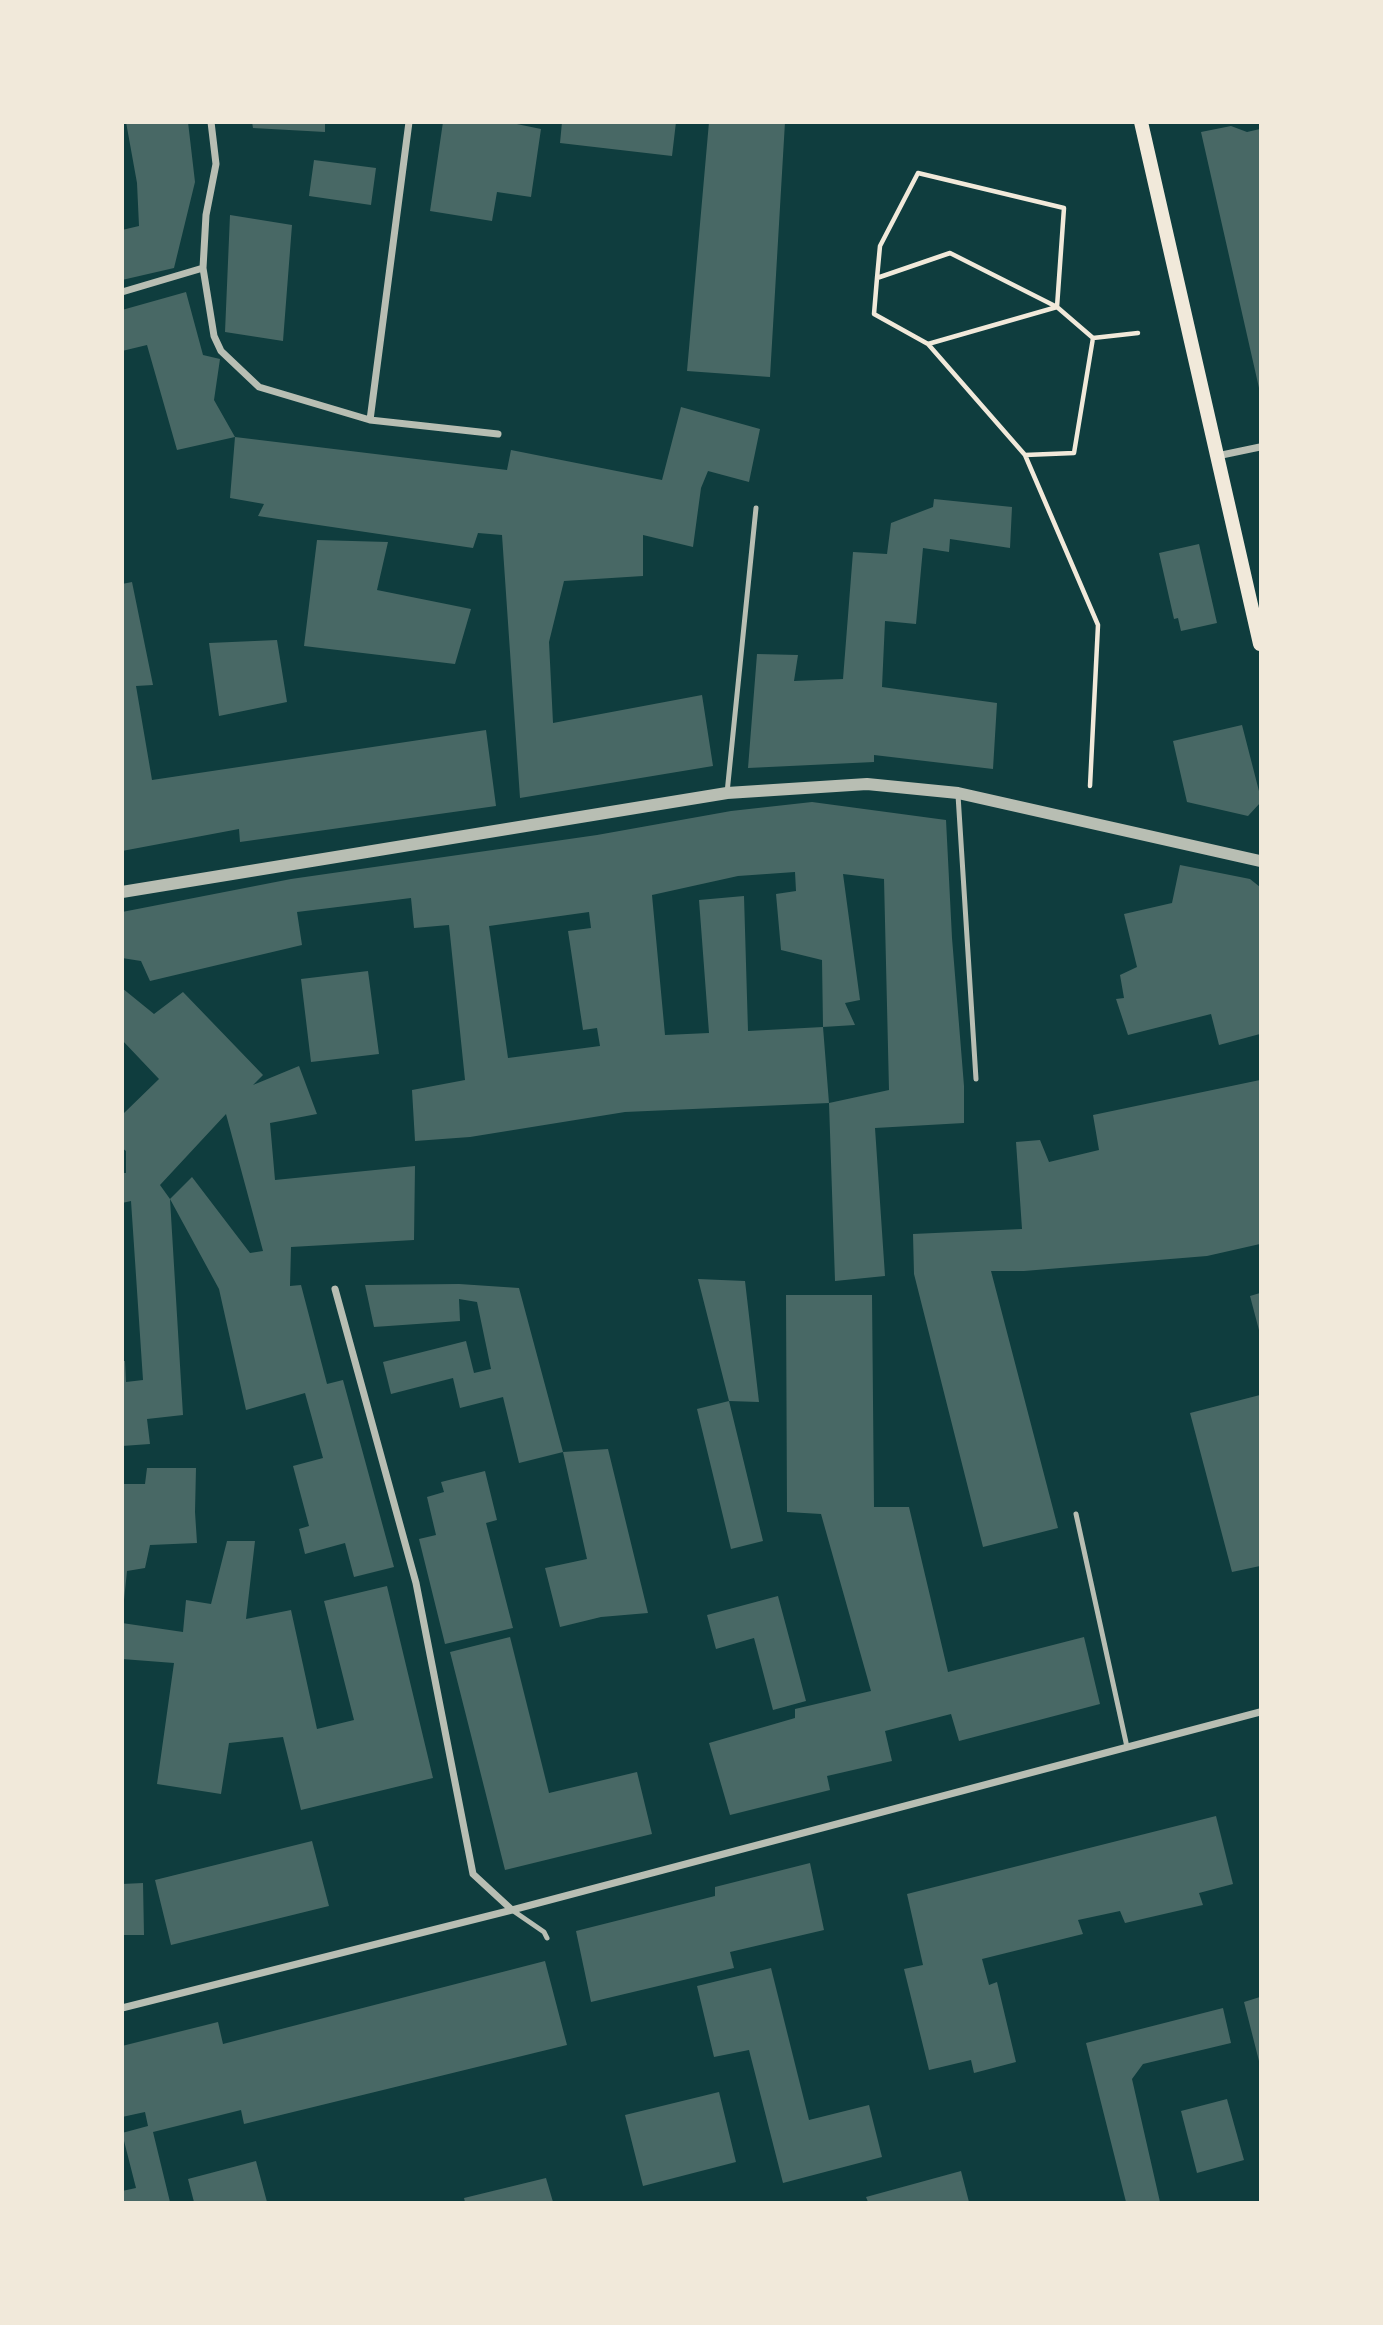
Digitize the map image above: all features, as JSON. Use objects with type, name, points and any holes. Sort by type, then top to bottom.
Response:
[{"type":"main road","points":[[1141,122],[1261,644]]},
{"type":"street","points":[[211,122],[216,164],[206,215],[202,268],[214,336],[221,351],[259,387],[370,420],[498,435]]},
{"type":"street","points":[[370,420],[409,122]]},
{"type":"street","points":[[122,292],[202,268]]},
{"type":"street","points":[[1217,456],[1261,447]]},
{"type":"street","points":[[122,892],[727,793],[867,784],[958,793],[1261,861]]},
{"type":"street","points":[[335,1289],[416,1583],[473,1874],[512,1910]]},
{"type":"street","points":[[122,2008],[512,1910],[1261,1712]]},
{"type":"lane","points":[[727,793],[756,508]]},
{"type":"lane","points":[[958,793],[976,1079]]},
{"type":"lane","points":[[1076,1514],[1127,1747]]},
{"type":"lane","points":[[512,1910],[544,1932],[547,1938]]},
{"type":"path","points":[[1057,307],[1064,208],[918,173],[880,246],[874,314],[928,344],[1025,455],[1098,625],[1090,786]]},
{"type":"path","points":[[877,278],[950,253],[1057,307],[1093,338],[1138,333]]},
{"type":"path","points":[[928,344],[1057,307]]},
{"type":"path","points":[[1025,455],[1074,453],[1093,338]]},
{"type":"building","points":[[126,122],[188,122],[195,182],[174,268],[122,280],[122,230],[139,226],[137,183]]},
{"type":"building","points":[[252,122],[325,122],[325,132],[253,128]]},
{"type":"building","points":[[443,122],[507,122],[541,129],[531,197],[497,192],[492,221],[430,211]]},
{"type":"building","points":[[562,122],[676,122],[672,156],[560,143]]},
{"type":"building","points":[[709,122],[785,122],[770,377],[687,371]]},
{"type":"building","points":[[1231,126],[1247,132],[1260,129],[1259,388],[1201,132]]},
{"type":"building","points":[[314,160],[376,168],[371,205],[309,196]]},
{"type":"building","points":[[230,215],[292,225],[283,341],[225,332]]},
{"type":"building","points":[[186,292],[203,355],[220,359],[214,400],[235,437],[177,450],[147,345],[122,351],[122,310]]},
{"type":"building","points":[[681,407],[760,429],[749,482],[708,471],[701,488],[693,547],[643,535],[643,576],[564,581],[549,642],[553,723],[702,695],[713,766],[520,798],[502,535],[478,533],[473,548],[258,516],[264,504],[230,498],[235,437],[507,470],[511,450],[662,480]]},
{"type":"building","points":[[934,499],[1012,507],[1010,548],[950,539],[949,552],[923,548],[916,624],[885,621],[882,687],[997,703],[993,769],[874,755],[874,762],[748,768],[757,654],[798,655],[794,681],[843,679],[853,552],[887,554],[891,523],[933,507]]},
{"type":"building","points":[[317,540],[388,542],[377,590],[471,609],[455,664],[304,646]]},
{"type":"building","points":[[1199,544],[1217,623],[1181,631],[1178,618],[1174,619],[1159,553]]},
{"type":"building","points":[[132,582],[153,685],[136,686],[152,780],[486,730],[496,806],[240,842],[239,829],[122,851],[122,584]]},
{"type":"building","points":[[277,640],[287,702],[219,716],[209,643]]},
{"type":"building","points":[[1242,725],[1260,803],[1248,816],[1187,802],[1173,741]]},
{"type":"building","points":[[812,802],[946,820],[964,1086],[964,1123],[875,1128],[885,1276],[835,1281],[829,1103],[625,1112],[470,1137],[415,1141],[412,1090],[465,1080],[449,925],[414,928],[411,898],[297,912],[302,945],[150,981],[141,961],[122,958],[122,912],[291,879],[597,835],[731,811]],"holes":[[[795,872],[796,891],[776,894],[781,950],[822,960],[823,1027],[748,1031],[744,896],[699,900],[709,1033],[665,1035],[652,895],[738,876]],[[843,874],[884,879],[889,1090],[829,1103],[823,1027],[855,1025],[845,1003],[860,1000]],[[589,912],[591,928],[568,931],[583,1030],[597,1028],[600,1046],[508,1058],[489,926]]]},
{"type":"building","points":[[1180,865],[1250,879],[1260,887],[1260,1034],[1219,1045],[1211,1014],[1128,1035],[1116,999],[1124,998],[1120,975],[1137,967],[1124,914],[1172,903]]},
{"type":"building","points":[[368,971],[379,1054],[311,1062],[301,979]]},
{"type":"building","points":[[122,988],[154,1014],[183,992],[263,1075],[253,1085],[299,1066],[317,1114],[270,1123],[275,1180],[415,1166],[414,1240],[291,1247],[290,1286],[301,1285],[327,1384],[343,1380],[394,1567],[354,1577],[345,1543],[305,1554],[299,1529],[309,1526],[293,1466],[323,1458],[305,1393],[246,1410],[219,1289],[170,1199],[183,1415],[147,1419],[150,1444],[122,1446],[122,1361],[125,1361],[126,1382],[143,1380],[131,1201],[122,1203],[122,1173],[126,1173],[126,1151],[122,1148],[122,1115],[159,1079],[122,1040]],"holes":[[[226,1114],[263,1251],[250,1253],[192,1177],[170,1199],[160,1185]]]},
{"type":"building","points":[[1260,1080],[1260,1244],[1207,1256],[1024,1271],[991,1271],[1058,1528],[983,1547],[914,1274],[913,1234],[1022,1229],[1016,1142],[1040,1140],[1049,1162],[1099,1150],[1093,1115]]},
{"type":"building","points":[[698,1279],[745,1281],[759,1402],[729,1401]]},
{"type":"building","points":[[459,1284],[519,1288],[563,1452],[519,1463],[503,1397],[460,1408],[453,1378],[391,1394],[383,1362],[466,1341],[474,1373],[491,1369],[477,1302],[459,1299],[460,1321],[374,1327],[365,1285]]},
{"type":"building","points":[[1260,1293],[1260,1334],[1250,1296]]},
{"type":"building","points":[[786,1295],[872,1295],[874,1507],[909,1507],[948,1672],[1084,1637],[1100,1704],[959,1741],[951,1714],[885,1731],[892,1761],[827,1776],[830,1790],[730,1815],[709,1743],[795,1718],[795,1709],[871,1691],[821,1514],[787,1512]]},
{"type":"building","points":[[1260,1395],[1260,1566],[1232,1572],[1190,1413]]},
{"type":"building","points":[[729,1401],[763,1541],[731,1549],[697,1409]]},
{"type":"building","points":[[608,1449],[648,1613],[601,1617],[560,1627],[545,1568],[587,1559],[563,1452]]},
{"type":"building","points":[[147,1468],[196,1468],[197,1543],[150,1545],[145,1568],[127,1571],[122,1600],[122,1484],[145,1484]]},
{"type":"building","points":[[485,1471],[497,1520],[486,1523],[513,1628],[445,1644],[419,1539],[436,1535],[427,1497],[444,1492],[441,1482]]},
{"type":"building","points":[[227,1541],[255,1541],[246,1619],[291,1610],[317,1729],[354,1720],[324,1601],[387,1586],[433,1778],[301,1810],[283,1737],[229,1743],[221,1794],[157,1784],[174,1663],[122,1659],[122,1623],[183,1632],[186,1600],[211,1604]]},
{"type":"building","points":[[778,1596],[806,1701],[773,1710],[754,1638],[716,1649],[707,1615]]},
{"type":"building","points":[[510,1637],[549,1793],[637,1772],[652,1834],[505,1870],[450,1652]]},
{"type":"building","points":[[1216,1816],[1233,1884],[1199,1893],[1203,1905],[1125,1923],[1120,1911],[1078,1920],[1083,1934],[982,1959],[989,1985],[997,1982],[1016,2062],[974,2073],[971,2060],[929,2070],[904,1969],[923,1965],[907,1894]]},
{"type":"building","points":[[312,1841],[329,1906],[171,1945],[155,1880]]},
{"type":"building","points":[[810,1863],[824,1930],[730,1952],[734,1968],[591,2002],[576,1931],[715,1896],[715,1887]]},
{"type":"building","points":[[143,1883],[144,1935],[122,1935],[122,1884]]},
{"type":"building","points":[[545,1961],[567,2045],[244,2124],[241,2110],[153,2132],[170,2202],[122,2202],[122,2191],[136,2188],[122,2133],[148,2126],[145,2112],[122,2117],[122,2046],[218,2022],[223,2044]]},
{"type":"building","points":[[771,1968],[809,2120],[869,2105],[882,2157],[783,2183],[749,2050],[714,2057],[697,1986]]},
{"type":"building","points":[[1260,1997],[1260,2065],[1244,2002]]},
{"type":"building","points":[[1223,2008],[1231,2043],[1143,2064],[1132,2079],[1160,2202],[1126,2202],[1086,2043]]},
{"type":"building","points":[[719,2092],[736,2162],[643,2186],[625,2115]]},
{"type":"building","points":[[1227,2099],[1244,2160],[1197,2173],[1181,2111]]},
{"type":"building","points":[[256,2161],[267,2202],[194,2202],[188,2179]]},
{"type":"building","points":[[961,2171],[969,2202],[868,2202],[866,2197]]},
{"type":"building","points":[[546,2178],[553,2202],[465,2202],[464,2198]]}]
